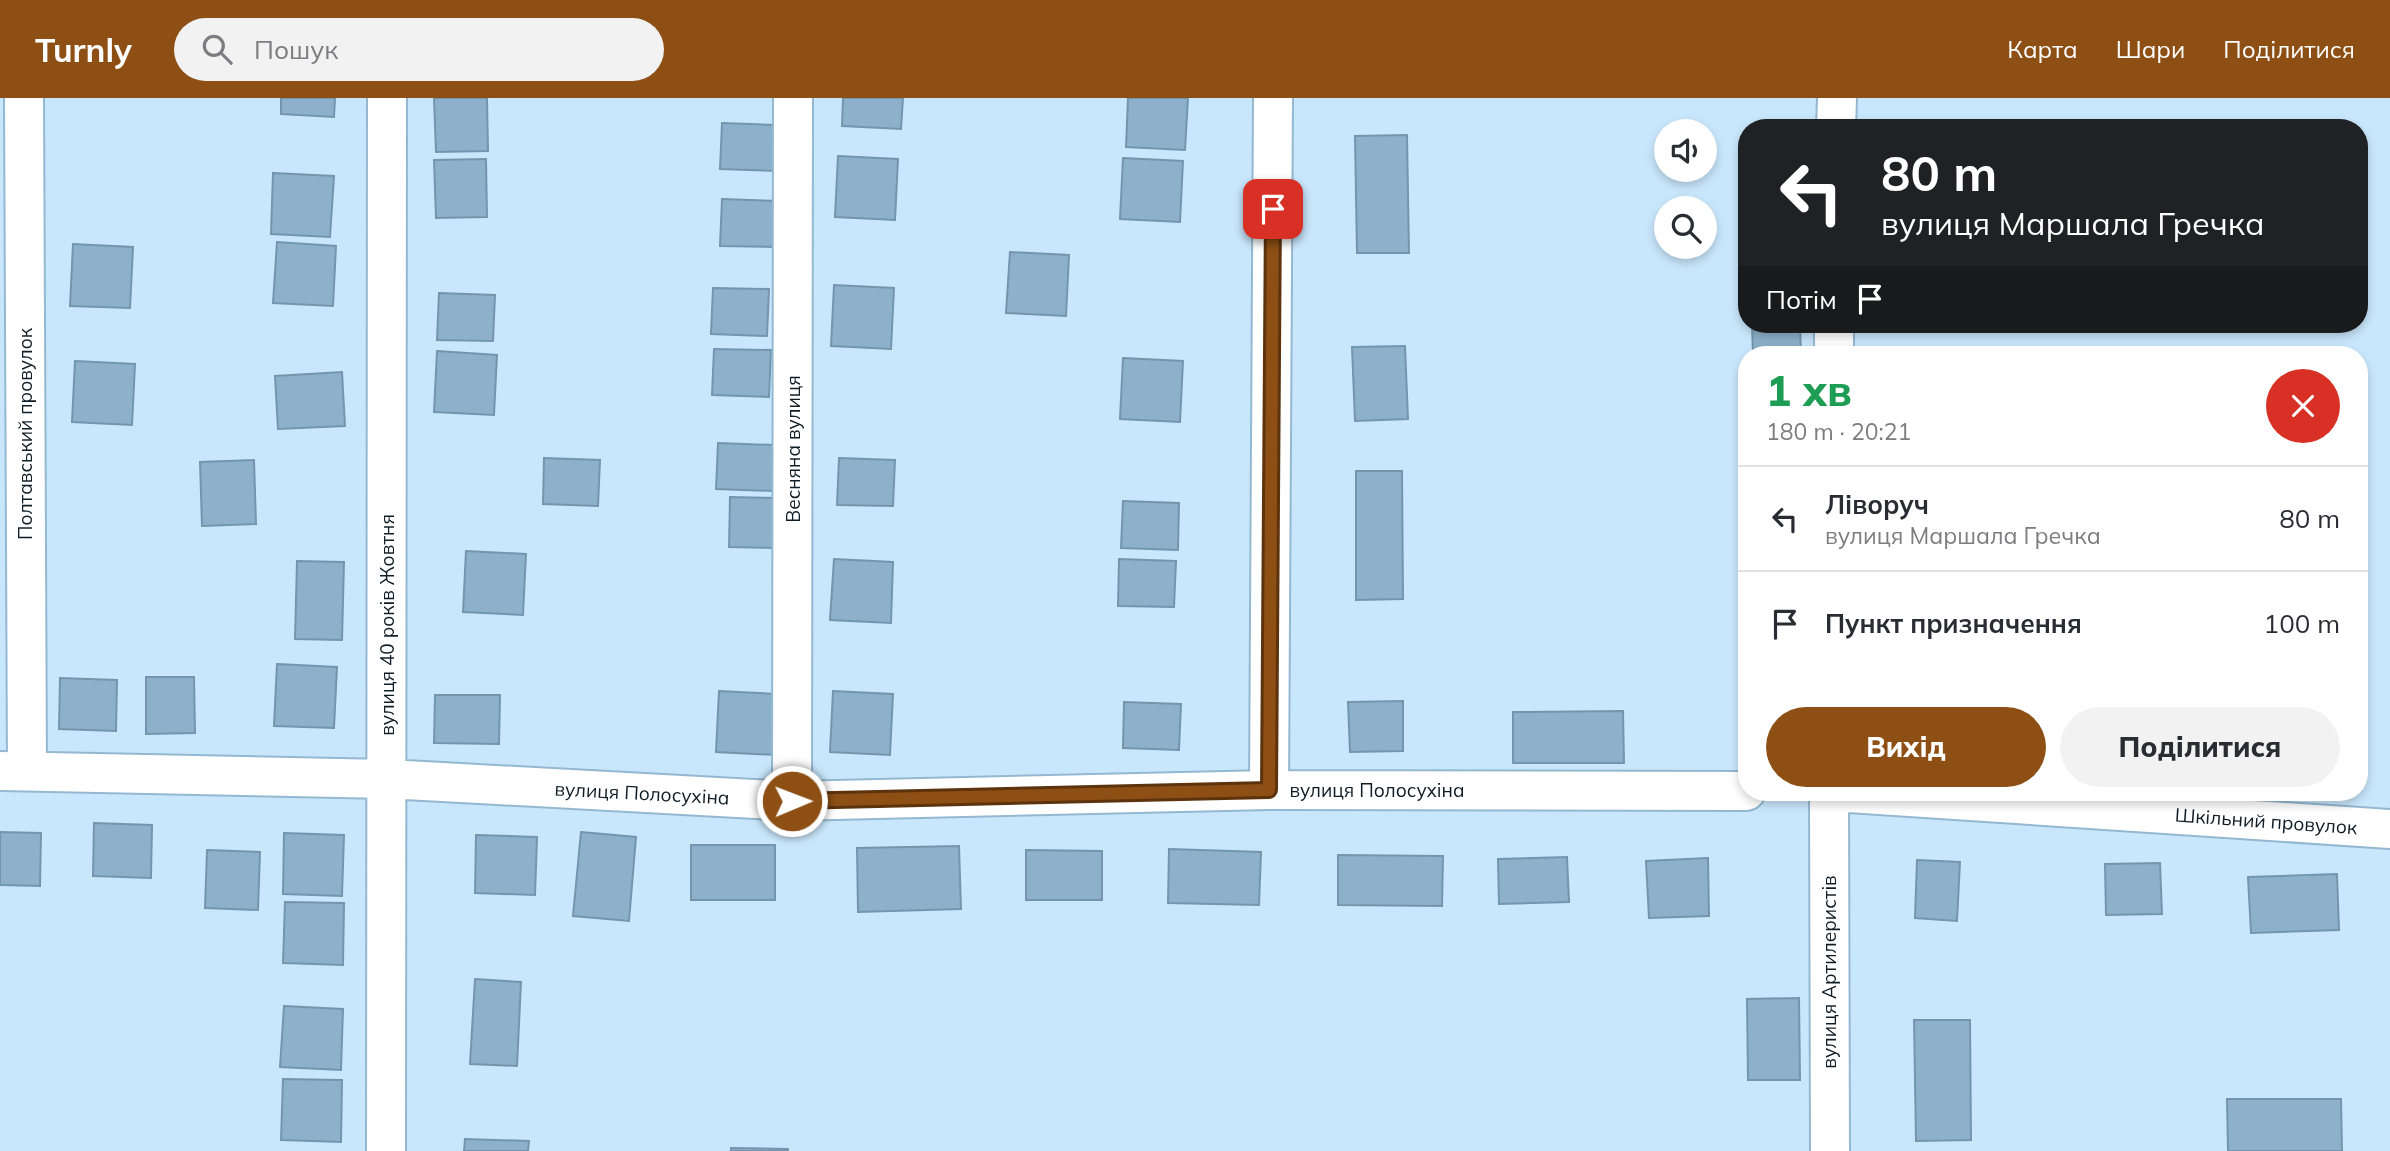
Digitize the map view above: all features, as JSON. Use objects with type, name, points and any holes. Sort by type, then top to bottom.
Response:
[{"type":"street","name":"Полтавський провулок","points":[[13,771],[24,98]]},
{"type":"street","name":"вулиця 40 років Жовтня","points":[[386,1151],[387,98]]},
{"type":"street","name":"Весняна вулиця","points":[[792,801],[793,98]]},
{"type":"street","points":[[1269,790],[1273,98]]},
{"type":"street","points":[[1836,119],[1837,98]]},
{"type":"street","name":"вулиця Полосухіна","points":[[13,771],[387,779],[792,801],[1269,790],[1738,791]]},
{"type":"street","name":"вулиця Артилеристів","points":[[1829,801],[1830,1151]]},
{"type":"street","name":"Шкільний провулок","points":[[1969,801],[2390,829]]},
{"type":"building","points":[[281,98],[335,98],[334,117],[281,114]]},
{"type":"building","points":[[434,98],[487,98],[488,151],[436,152]]},
{"type":"building","points":[[843,98],[903,98],[901,129],[842,126]]},
{"type":"building","points":[[1128,98],[1188,98],[1185,150],[1126,147]]},
{"type":"building","points":[[722,123],[778,125],[777,171],[720,169]]},
{"type":"building","points":[[1407,135],[1409,253],[1357,253],[1355,136]]},
{"type":"building","points":[[838,156],[898,159],[895,220],[835,217]]},
{"type":"building","points":[[1123,158],[1183,161],[1180,222],[1120,219]]},
{"type":"building","points":[[486,159],[487,217],[436,218],[434,160]]},
{"type":"building","points":[[273,173],[334,176],[330,237],[271,234]]},
{"type":"building","points":[[722,199],[778,201],[776,247],[720,246]]},
{"type":"building","points":[[277,242],[336,246],[333,306],[273,303]]},
{"type":"building","points":[[73,244],[133,247],[130,308],[70,306]]},
{"type":"building","points":[[1010,252],[1069,255],[1066,316],[1006,313]]},
{"type":"building","points":[[834,285],[894,288],[891,349],[831,346]]},
{"type":"building","points":[[713,288],[769,289],[767,336],[711,334]]},
{"type":"building","points":[[439,293],[495,295],[493,341],[437,340]]},
{"type":"building","points":[[1752,333],[1800,333],[1801,346],[1753,346]]},
{"type":"building","points":[[1405,346],[1408,419],[1355,421],[1352,347]]},
{"type":"building","points":[[714,349],[771,350],[769,397],[712,395]]},
{"type":"building","points":[[437,351],[497,355],[494,415],[434,412]]},
{"type":"building","points":[[1123,358],[1183,361],[1180,422],[1120,419]]},
{"type":"building","points":[[75,361],[135,364],[132,425],[72,422]]},
{"type":"building","points":[[342,372],[345,426],[278,429],[275,376]]},
{"type":"building","points":[[718,443],[774,445],[773,491],[716,489]]},
{"type":"building","points":[[544,458],[600,460],[598,506],[543,504]]},
{"type":"building","points":[[839,458],[895,460],[893,506],[837,505]]},
{"type":"building","points":[[254,460],[256,524],[202,526],[200,462]]},
{"type":"building","points":[[1356,471],[1402,471],[1403,599],[1356,600]]},
{"type":"building","points":[[730,497],[776,498],[774,548],[729,547]]},
{"type":"building","points":[[1123,501],[1179,503],[1178,550],[1121,548]]},
{"type":"building","points":[[466,551],[526,554],[523,615],[463,612]]},
{"type":"building","points":[[834,559],[893,562],[891,623],[830,620]]},
{"type":"building","points":[[1119,559],[1176,561],[1174,607],[1118,606]]},
{"type":"building","points":[[297,561],[344,562],[342,640],[295,639]]},
{"type":"building","points":[[277,664],[337,667],[334,728],[274,726]]},
{"type":"building","points":[[146,677],[194,677],[195,733],[146,734]]},
{"type":"building","points":[[60,678],[117,680],[116,731],[59,729]]},
{"type":"building","points":[[719,691],[779,694],[776,755],[716,752]]},
{"type":"building","points":[[833,691],[893,694],[890,755],[830,752]]},
{"type":"building","points":[[435,695],[500,695],[499,744],[434,743]]},
{"type":"building","points":[[1403,701],[1403,751],[1350,752],[1348,702]]},
{"type":"building","points":[[1124,702],[1181,704],[1179,750],[1123,748]]},
{"type":"building","points":[[1623,711],[1624,763],[1513,763],[1513,712]]},
{"type":"building","points":[[94,823],[152,825],[151,878],[93,876]]},
{"type":"building","points":[[0,832],[41,833],[40,886],[0,885]]},
{"type":"building","points":[[581,832],[636,837],[629,921],[573,916]]},
{"type":"building","points":[[284,833],[344,835],[342,896],[283,894]]},
{"type":"building","points":[[476,835],[537,837],[535,895],[475,893]]},
{"type":"building","points":[[691,845],[775,845],[775,900],[691,900]]},
{"type":"building","points":[[959,846],[961,909],[858,912],[857,848]]},
{"type":"building","points":[[1169,849],[1261,852],[1259,905],[1168,903]]},
{"type":"building","points":[[207,850],[260,852],[258,910],[205,908]]},
{"type":"building","points":[[1026,850],[1102,851],[1102,900],[1026,900]]},
{"type":"building","points":[[1338,855],[1443,856],[1442,906],[1338,905]]},
{"type":"building","points":[[1567,857],[1569,902],[1499,904],[1498,859]]},
{"type":"building","points":[[1708,858],[1709,916],[1649,918],[1646,861]]},
{"type":"building","points":[[1917,860],[1960,862],[1957,921],[1915,918]]},
{"type":"building","points":[[2160,863],[2162,914],[2106,915],[2105,864]]},
{"type":"building","points":[[2337,874],[2339,930],[2251,933],[2248,877]]},
{"type":"building","points":[[285,902],[344,903],[343,965],[283,963]]},
{"type":"building","points":[[475,979],[521,982],[517,1066],[470,1064]]},
{"type":"building","points":[[1799,998],[1800,1080],[1748,1080],[1747,999]]},
{"type":"building","points":[[284,1006],[343,1009],[341,1070],[280,1067]]},
{"type":"building","points":[[1914,1020],[1970,1020],[1971,1140],[1916,1141]]},
{"type":"building","points":[[283,1079],[342,1080],[341,1142],[281,1140]]},
{"type":"building","points":[[2227,1099],[2341,1099],[2342,1151],[2228,1151]]},
{"type":"building","points":[[465,1139],[529,1141],[528,1151],[464,1151]]},
{"type":"building","points":[[731,1148],[788,1149],[788,1151],[731,1151]]},
{"type":"route","points":[[792,801],[1269,790],[1273,209]]}]
